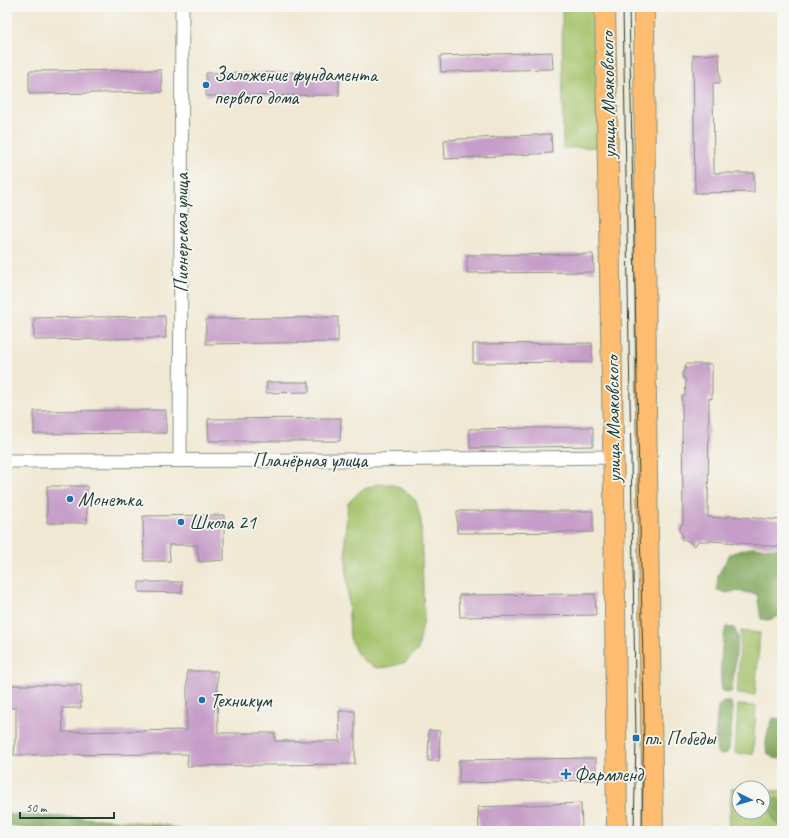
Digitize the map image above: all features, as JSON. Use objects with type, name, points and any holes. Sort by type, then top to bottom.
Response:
[{"type":"main road","name":"улица Маяковского","points":[[605,7],[614,457],[617,831]]},
{"type":"main road","name":"улица Маяковского","points":[[644,7],[646,405],[653,831]]},
{"type":"street","name":"Пионерская улица","points":[[180,460],[182,7]]},
{"type":"street","name":"Планёрная улица","points":[[7,461],[352,460],[614,457]]},
{"type":"green space","points":[[562,7],[600,7],[600,147],[563,148]]},
{"type":"green space","points":[[377,484],[392,484],[405,491],[416,501],[421,521],[424,619],[418,650],[406,662],[389,667],[377,668],[365,662],[357,654],[350,638],[345,537],[348,503],[360,491]]},
{"type":"green space","points":[[752,547],[782,549],[782,615],[768,620],[761,619],[757,594],[735,591],[727,593],[717,590],[718,575],[730,554]]},
{"type":"green space","points":[[726,627],[734,628],[738,637],[732,691],[728,693],[722,690],[721,676],[722,650]]},
{"type":"green space","points":[[741,631],[760,633],[755,695],[737,694]]},
{"type":"green space","points":[[723,702],[731,702],[733,712],[729,749],[726,754],[720,755],[717,752],[715,739],[718,706]]},
{"type":"green space","points":[[738,705],[756,706],[753,754],[735,753]]},
{"type":"green space","points":[[773,718],[781,719],[782,721],[782,755],[780,759],[768,754],[766,749],[767,736]]},
{"type":"green space","points":[[771,790],[782,791],[782,803],[776,798],[772,800],[771,804]]},
{"type":"green space","points":[[776,798],[782,803],[782,826],[774,821],[771,812],[772,800]]},
{"type":"green space","points":[[731,799],[731,820],[771,820],[771,812],[774,821],[782,826],[782,831],[728,831]]},
{"type":"green space","points":[[7,813],[12,815],[85,818],[149,823],[171,826],[183,831],[45,831],[7,826]]},
{"type":"building","points":[[552,52],[553,69],[441,72],[440,56]]},
{"type":"building","points":[[719,54],[720,83],[713,83],[714,173],[754,173],[754,192],[695,193],[693,55]]},
{"type":"building","points":[[161,70],[162,92],[29,94],[29,71]]},
{"type":"building","points":[[339,72],[339,95],[206,96],[206,73]]},
{"type":"building","points":[[551,134],[552,153],[445,159],[444,140]]},
{"type":"building","points":[[593,254],[594,272],[467,273],[467,255]]},
{"type":"building","points":[[165,316],[166,338],[34,340],[34,318]]},
{"type":"building","points":[[338,317],[338,342],[206,344],[206,319]]},
{"type":"building","points":[[592,343],[592,362],[473,363],[473,344]]},
{"type":"building","points":[[686,364],[712,364],[712,399],[709,398],[708,517],[726,518],[727,516],[782,520],[782,547],[714,541],[698,541],[695,546],[688,541],[682,540],[680,526],[683,524],[682,396],[685,396],[686,381],[683,377],[683,373]]},
{"type":"building","points":[[267,382],[309,382],[309,392],[266,393]]},
{"type":"building","points":[[166,410],[166,433],[34,434],[34,411]]},
{"type":"building","points":[[341,418],[340,441],[209,441],[208,419]]},
{"type":"building","points":[[593,427],[593,446],[470,448],[469,429]]},
{"type":"building","points":[[47,486],[87,486],[87,523],[47,523]]},
{"type":"building","points":[[457,511],[593,511],[593,532],[457,533]]},
{"type":"building","points":[[224,515],[224,560],[199,562],[197,545],[169,545],[170,561],[144,561],[143,516]]},
{"type":"building","points":[[139,582],[182,582],[182,593],[139,592]]},
{"type":"building","points":[[595,594],[596,615],[460,617],[459,595]]},
{"type":"building","name":"Техникум","points":[[187,671],[217,671],[218,733],[275,733],[275,741],[340,741],[339,711],[355,711],[355,764],[187,766],[188,754],[14,755],[16,739],[16,708],[7,708],[7,685],[81,685],[81,708],[62,708],[63,732],[187,730]]},
{"type":"building","points":[[429,730],[440,731],[439,761],[428,761]]},
{"type":"building","points":[[596,758],[596,780],[459,783],[459,760]]},
{"type":"building","points":[[581,803],[582,831],[479,831],[478,807]]},
{"type":"tram line","points":[[623,7],[636,738],[634,831]]},
{"type":"tram line","points":[[629,7],[644,714],[642,831]]},
{"type":"place","name":"Заложение фундамента первого дома","points":[[206,85]]},
{"type":"place","name":"Монетка","points":[[70,499]]},
{"type":"place","name":"Школа 21","points":[[181,522]]},
{"type":"place","name":"Техникум","points":[[202,700]]},
{"type":"place","name":"пл. Победы","points":[[636,738]]},
{"type":"place","name":"Фармленд","points":[[566,774]]}]
